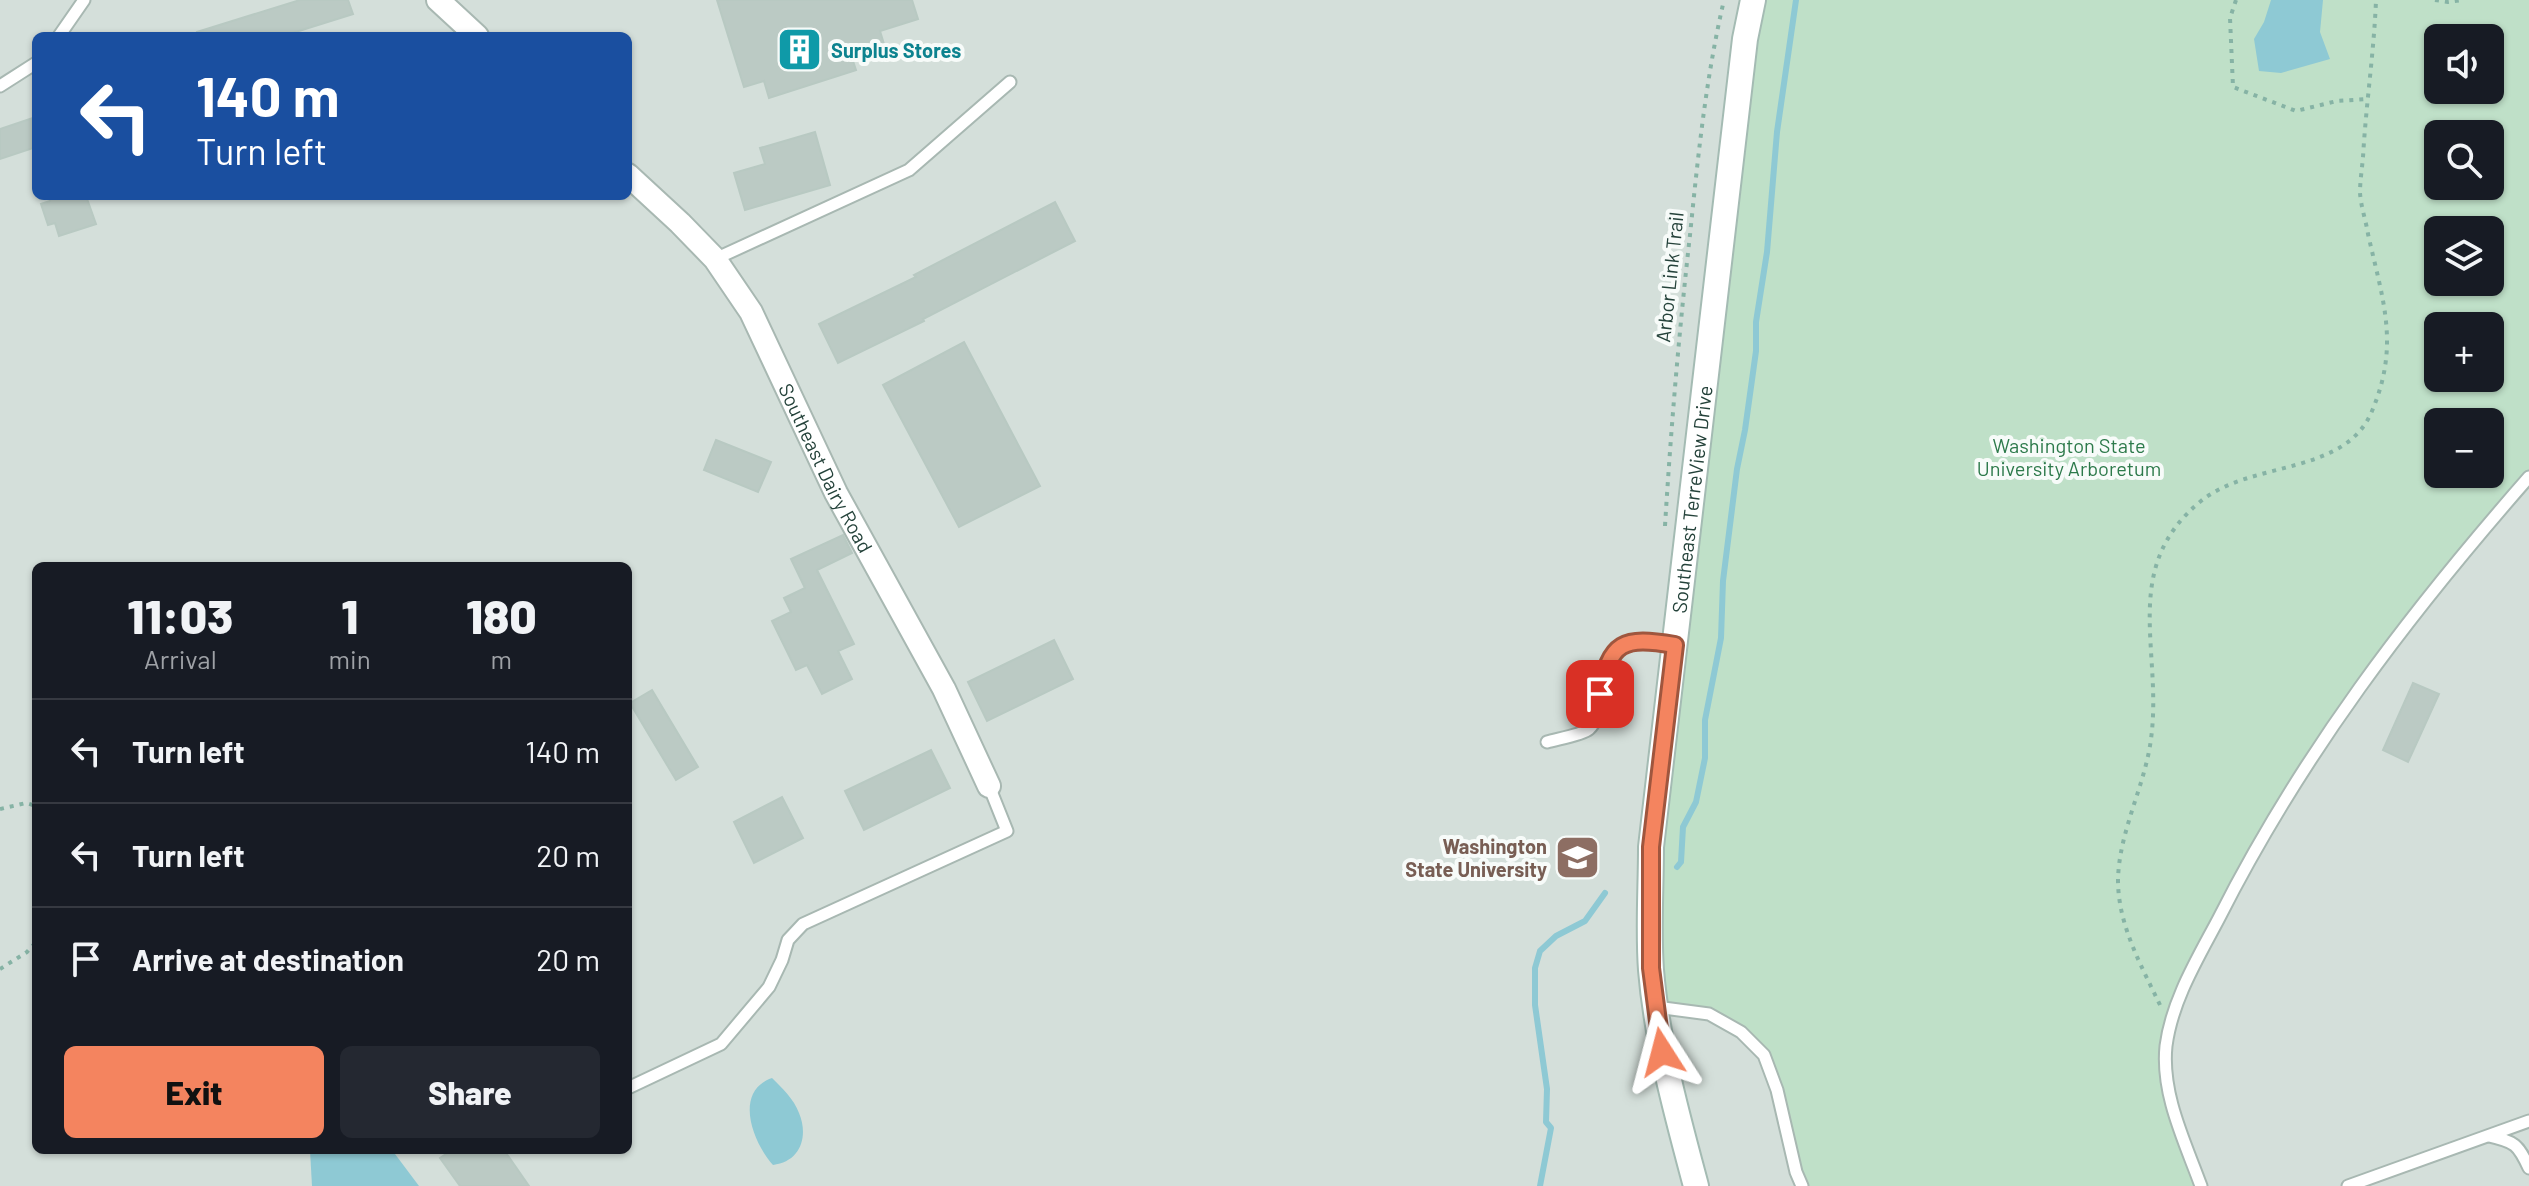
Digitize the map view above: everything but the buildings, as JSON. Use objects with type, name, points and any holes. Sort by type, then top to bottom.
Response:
[{"type":"main road","name":"Southeast TerreView Drive","points":[[1696,1186],[1662,1052],[1656,1007],[1651,968],[1651,847],[1745,39],[1753,0]]},
{"type":"street","points":[[438,0],[473,32]]},
{"type":"street","name":"Southeast Dairy Road","points":[[632,179],[715,259],[738,291],[765,339],[836,493],[944,689],[989,786]]},
{"type":"lane","points":[[62,32],[84,0]]},
{"type":"lane","points":[[0,86],[32,66]]},
{"type":"lane","points":[[715,259],[909,170],[1010,82]]},
{"type":"lane","points":[[2201,1186],[2175,1114],[2165,1072],[2169,1026],[2186,981],[2264,832],[2305,764],[2405,626],[2529,477]]},
{"type":"lane","points":[[1547,742],[1589,729],[1596,719],[1604,670],[1613,652],[1628,642],[1645,640],[1675,645]]},
{"type":"lane","points":[[632,1086],[721,1044],[769,987],[788,940],[803,924],[1007,831],[989,786]]},
{"type":"lane","points":[[1656,1007],[1709,1014],[1741,1032],[1764,1055],[1777,1090],[1802,1186]]},
{"type":"lane","points":[[2348,1186],[2529,1121]]},
{"type":"lane","points":[[2488,1136],[2506,1140],[2520,1149],[2529,1168]]},
{"type":"path","name":"Arbor Link Trail","points":[[1664,529],[1673,394],[1698,157],[1708,80],[1724,0]]},
{"type":"path","points":[[2236,0],[2230,18],[2233,87],[2296,111],[2337,101],[2368,99]]},
{"type":"path","points":[[2169,1026],[2128,937],[2118,879],[2123,844],[2151,741],[2154,702],[2149,616],[2152,574],[2165,542],[2186,515],[2203,500],[2243,478],[2333,453],[2355,438],[2371,414],[2383,379],[2388,332],[2385,301],[2360,193],[2376,0]]},
{"type":"path","points":[[2435,0],[2462,0]]},
{"type":"path","points":[[0,809],[26,803],[32,805]]},
{"type":"path","points":[[0,969],[32,946]]},
{"type":"shaded area","name":"Washington State University","points":[[0,0],[2529,0],[2529,1186],[0,1186]]},
{"type":"green space","name":"Washington State University Arboretum","points":[[1753,0],[2529,0],[2529,477],[2413,615],[2264,832],[2169,1026],[2165,1072],[2201,1186],[1802,1186],[1764,1055],[1709,1014],[1656,1007],[1650,926]]},
{"type":"water","points":[[2271,0],[2323,0],[2320,32],[2330,59],[2281,73],[2259,71],[2254,39]]},
{"type":"water","points":[[772,1078],[794,1103],[803,1131],[796,1154],[773,1165],[759,1144],[750,1118],[753,1094]]},
{"type":"water","points":[[310,1154],[395,1154],[419,1186],[312,1186]]},
{"type":"waterway","points":[[1677,867],[1681,862],[1683,827],[1696,802],[1705,758],[1705,720],[1721,638],[1723,581],[1756,351],[1756,322],[1767,252],[1777,132],[1796,0]]},
{"type":"waterway","points":[[1540,1186],[1551,1128],[1546,1122],[1547,1089],[1535,1005],[1535,968],[1540,951],[1556,936],[1585,921],[1605,893]]},
{"type":"place","name":"Surplus Stores","points":[[800,50]]},
{"type":"place","name":"Washington State University","points":[[1578,858]]},
{"type":"route","points":[[1600,694],[1604,670],[1613,652],[1628,642],[1645,640],[1675,645],[1651,847],[1651,968],[1662,1052]]}]
